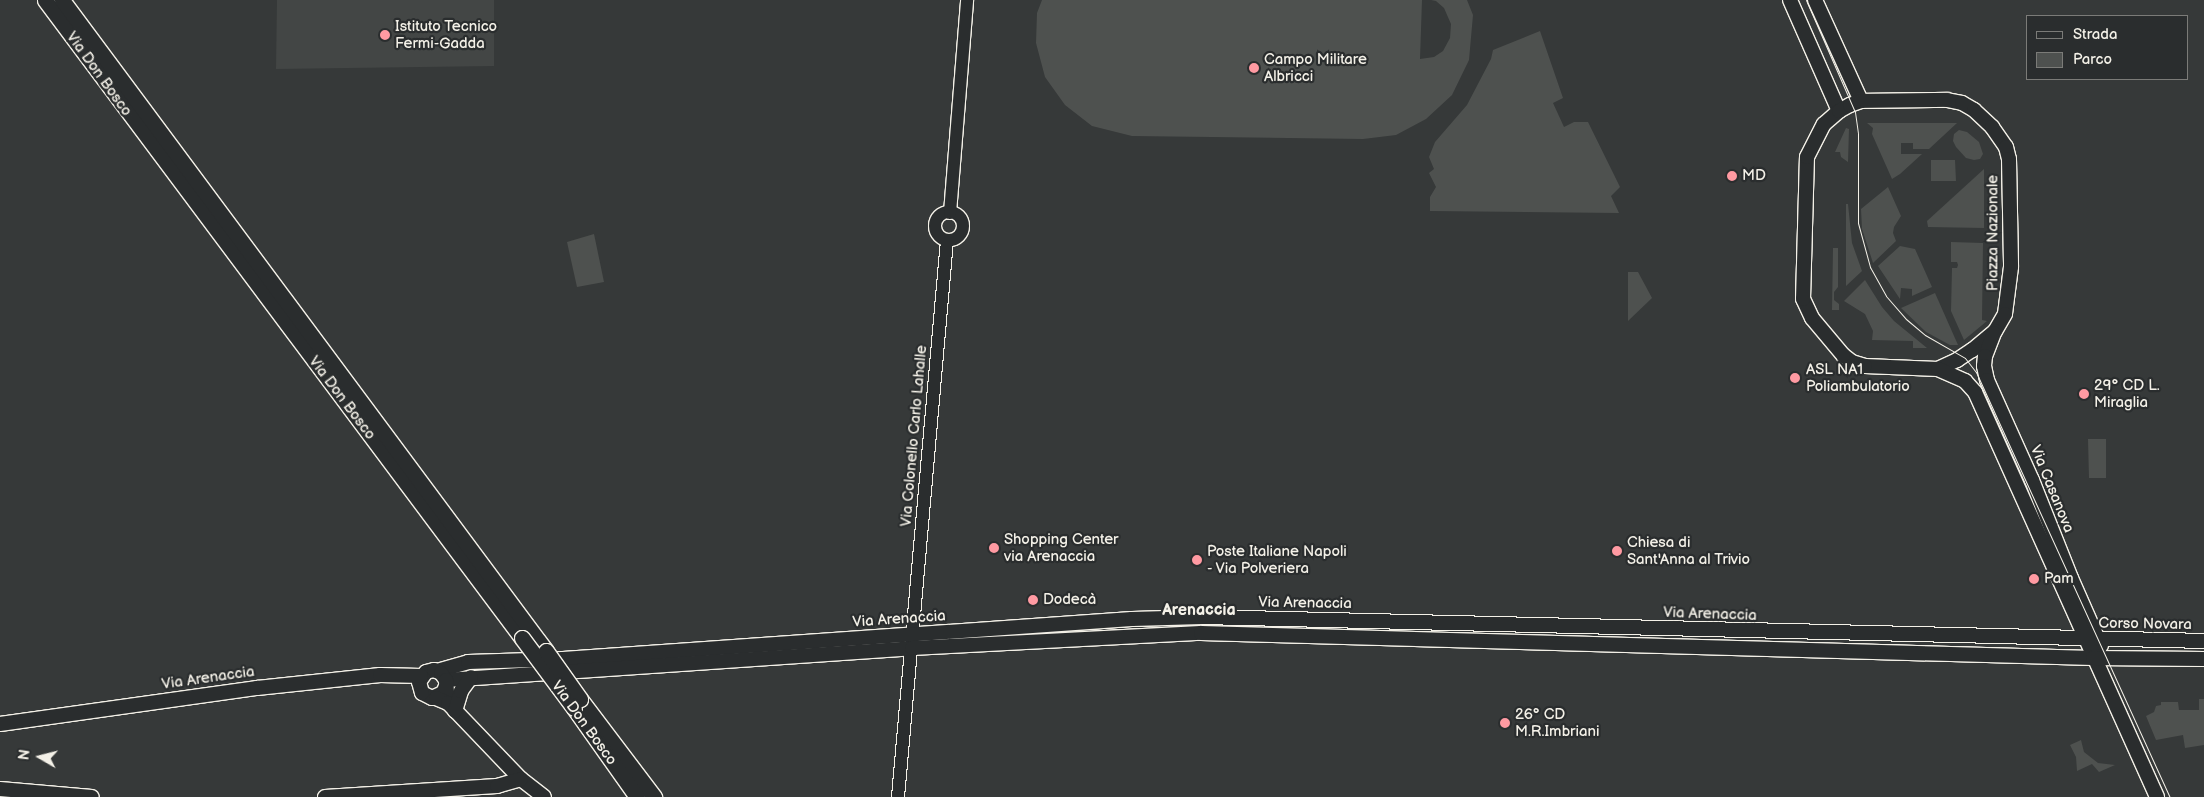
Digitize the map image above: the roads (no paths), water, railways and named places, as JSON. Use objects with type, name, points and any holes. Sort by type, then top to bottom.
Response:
[{"type":"main road","name":"Via Don Bosco","points":[[45,0],[125,97],[514,617],[546,651],[637,797]]},
{"type":"main road","name":"Via Don Bosco","points":[[62,0],[125,97]]},
{"type":"main road","points":[[1790,0],[1839,111]]},
{"type":"main road","points":[[1815,0],[1861,101]]},
{"type":"main road","name":"Piazza Nazionale","points":[[1947,100],[1962,103],[1974,110],[1992,127],[2006,147],[2009,159],[2009,293],[2005,314],[1995,331],[1960,359],[1938,369],[1877,368],[1852,362],[1832,342],[1806,308],[1802,287],[1807,157],[1824,124],[1839,111],[1861,101],[1947,100]]},
{"type":"main road","name":"Via Casanova","points":[[1995,331],[1984,366],[1987,380],[2032,480],[2092,639]]},
{"type":"main road","name":"Via Casanova","points":[[1938,369],[1965,380],[1975,392],[2092,639]]},
{"type":"main road","name":"Via Don Bosco","points":[[514,617],[522,638],[654,797]]},
{"type":"main road","name":"Via Arenaccia","points":[[443,679],[468,662],[563,659],[1132,619],[1202,617],[2092,639]]},
{"type":"main road","name":"Via Arenaccia","points":[[0,724],[266,687],[380,675],[421,676],[426,672],[443,679],[912,648],[1200,633],[2100,658]]},
{"type":"main road","points":[[2092,639],[2157,797]]},
{"type":"main road","name":"Corso Novara","points":[[2092,639],[2204,641]]},
{"type":"main road","points":[[2100,658],[2204,659]]},
{"type":"main road","points":[[421,676],[419,685],[422,693],[446,704],[521,779],[544,797]]},
{"type":"main road","points":[[446,704],[461,691],[470,677]]},
{"type":"main road","points":[[443,679],[446,704]]},
{"type":"main road","points":[[325,797],[497,786],[521,779]]},
{"type":"main road","points":[[521,779],[534,797]]},
{"type":"main road","points":[[0,789],[92,797]]},
{"type":"street","points":[[950,212],[967,0]]},
{"type":"street","points":[[950,212],[959,217],[963,227],[957,238],[947,240],[939,236],[935,225],[938,217],[950,212]]},
{"type":"street","name":"Via Colonello Carlo Lahalle","points":[[898,797],[947,240]]},
{"type":"tram line","points":[[1806,0],[1855,112],[1858,133],[1858,223],[1870,267],[1886,296],[1906,319],[1925,335],[1965,358],[1976,372],[2170,797]]},
{"type":"place","name":"Istituto Tecnico Fermi-Gadda","points":[[385,35]]},
{"type":"place","name":"Campo Militare Albricci","points":[[1254,68]]},
{"type":"place","name":"MD","points":[[1732,176]]},
{"type":"place","name":"ASL NA1 Poliambulatorio","points":[[1795,378]]},
{"type":"place","name":"29° CD L. Miraglia","points":[[2084,394]]},
{"type":"place","name":"Shopping Center via Arenaccia","points":[[994,548]]},
{"type":"place","name":"Chiesa di Sant'Anna al Trivio","points":[[1617,551]]},
{"type":"place","name":"Poste Italiane Napoli - Via Polveriera","points":[[1197,560]]},
{"type":"place","name":"Pam","points":[[2034,579]]},
{"type":"place","name":"Dodecà","points":[[1033,600]]},
{"type":"place","name":"26° CD M.R.Imbriani","points":[[1505,723]]},
{"type":"district","name":"Arenaccia","points":[[1199,611]]}]
